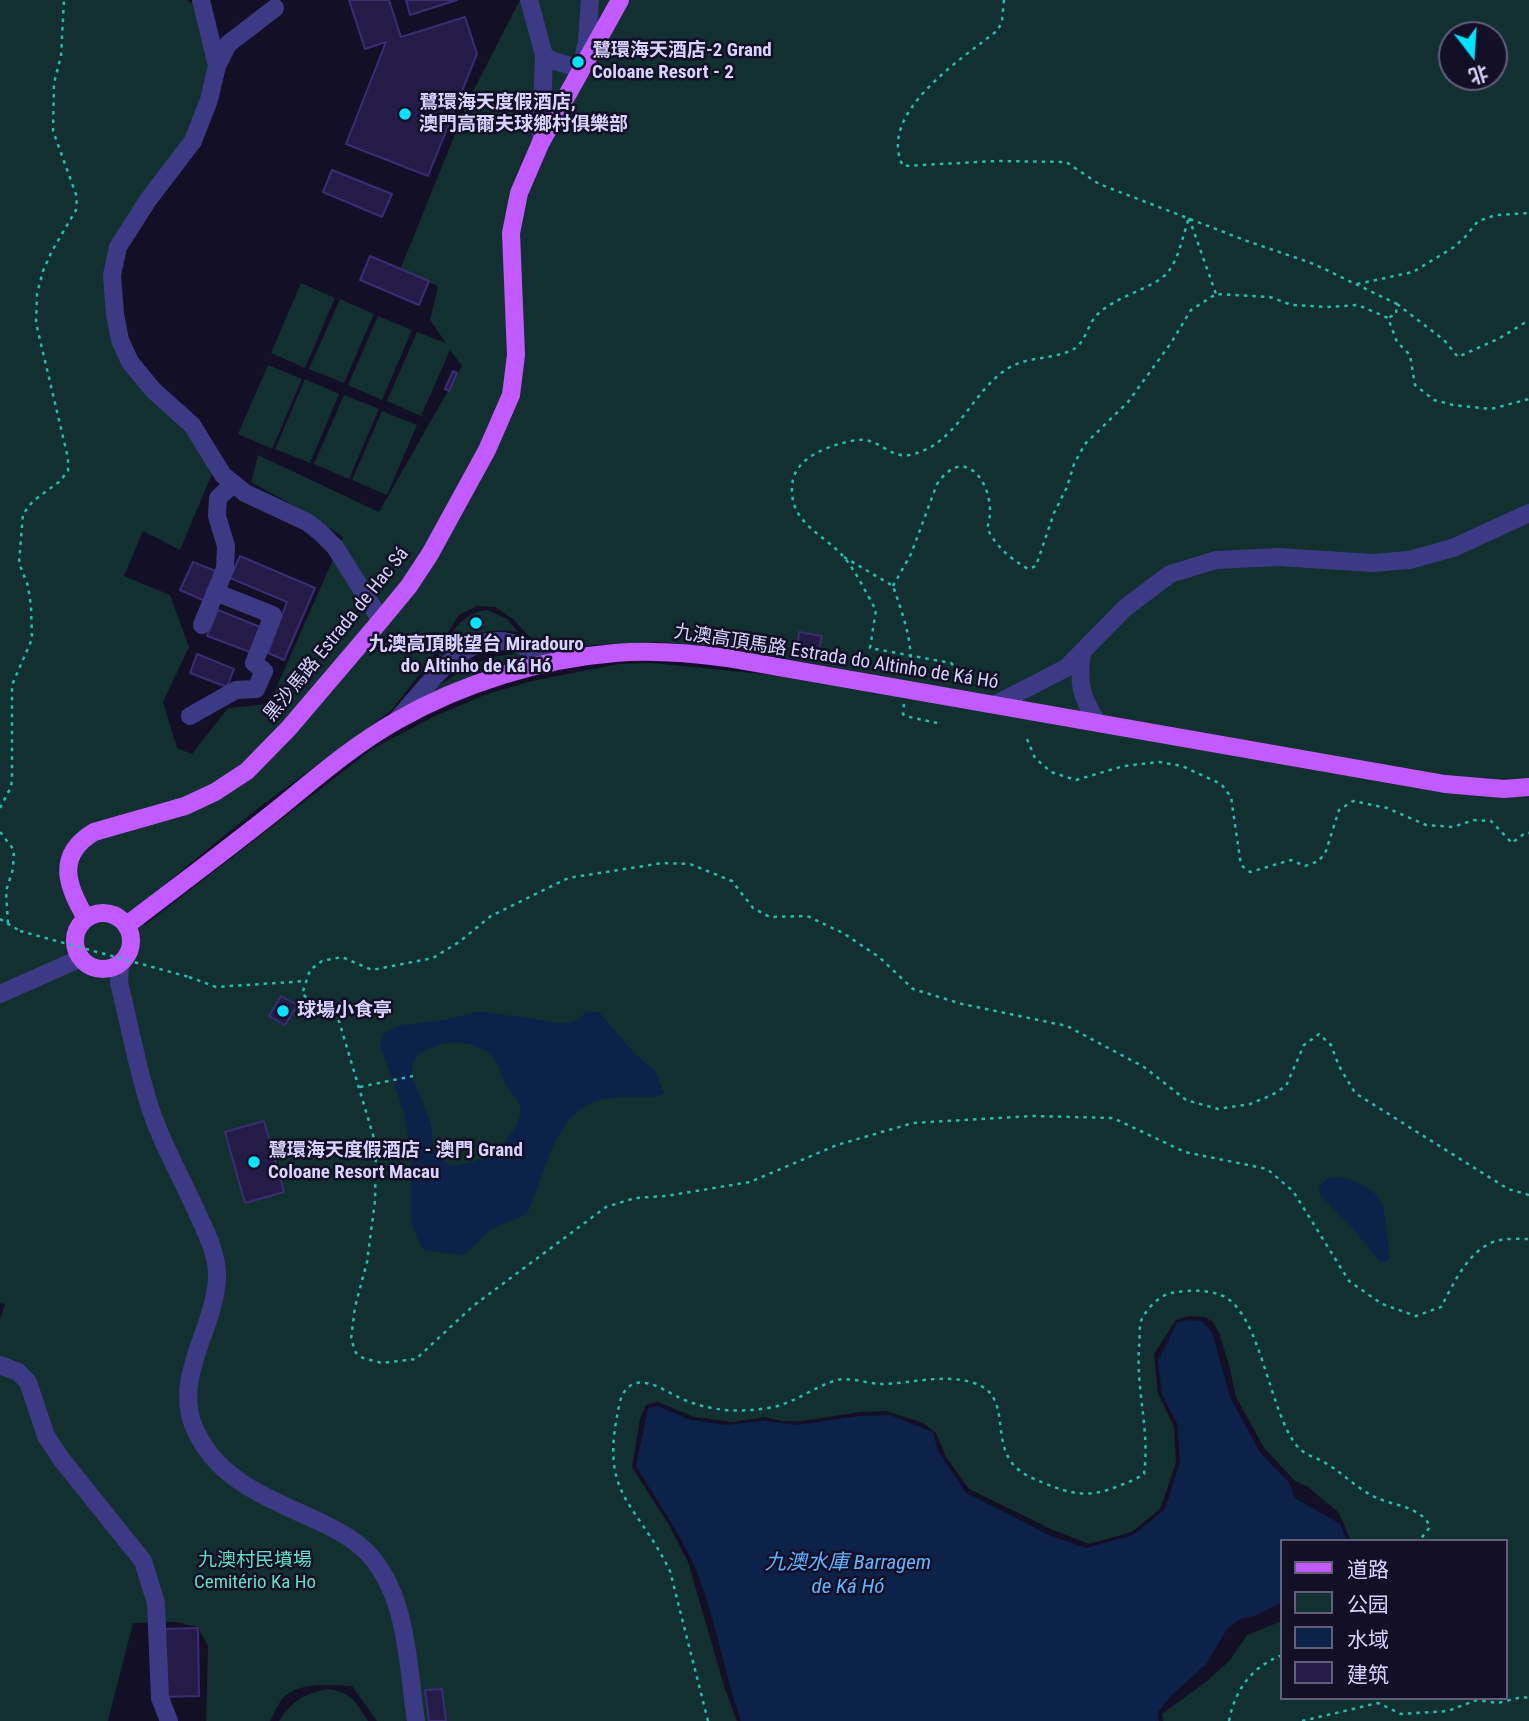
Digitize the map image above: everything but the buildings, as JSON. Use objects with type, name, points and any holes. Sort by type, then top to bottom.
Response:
[{"type":"main road","name":"黑沙馬路 Estrada de Hac Sá","points":[[86,918],[71,889],[68,876],[68,863],[81,840],[94,832],[200,800],[247,771],[289,728],[381,620],[409,586],[430,554],[487,450],[511,395],[516,355],[511,233],[519,193],[541,142],[621,0]]},
{"type":"main road","name":"九澳高頂馬路 Estrada do Altinho de Ká Hó","points":[[127,925],[353,749],[397,720],[446,696],[511,673],[551,663],[614,653],[693,653],[907,688],[1446,784],[1504,789],[1529,788]]},
{"type":"main road","points":[[109,913],[127,925],[132,942],[130,950],[112,966],[92,967],[81,958],[75,944],[78,929],[86,918],[109,913]]},
{"type":"street","points":[[201,0],[217,66]]},
{"type":"street","points":[[529,0],[544,55],[541,142]]},
{"type":"street","points":[[544,55],[551,60],[581,69],[587,41],[590,0]]},
{"type":"street","points":[[275,8],[228,44],[217,66],[209,100],[193,141],[118,247],[113,275],[115,314],[120,340],[130,362],[153,390],[192,425],[223,475],[245,493],[307,522],[321,533],[335,547],[381,620]]},
{"type":"street","points":[[202,625],[225,569],[226,546],[217,516],[218,498],[232,485]]},
{"type":"street","points":[[996,704],[1066,668],[1125,608],[1170,574],[1216,560],[1279,557],[1373,563],[1409,560],[1453,548],[1529,513]]},
{"type":"street","points":[[190,716],[236,690],[256,689],[264,671],[254,663],[273,615],[215,592]]},
{"type":"street","points":[[397,720],[452,659],[470,647],[491,641],[513,642],[534,650],[551,663]]},
{"type":"street","points":[[1082,652],[1078,676],[1084,701],[1097,722]]},
{"type":"street","points":[[0,994],[81,958]]},
{"type":"street","points":[[112,966],[119,983],[148,1101],[205,1230],[215,1262],[217,1277],[213,1300],[190,1375],[188,1394],[193,1425],[212,1459],[232,1477],[247,1488],[337,1530],[357,1542],[373,1559],[386,1580],[396,1605],[404,1638],[416,1721]]},
{"type":"street","points":[[0,1365],[18,1372],[28,1382],[51,1444],[143,1561],[156,1603],[160,1698],[169,1721]]},
{"type":"path","points":[[0,808],[11,787],[12,779],[12,685],[32,639],[31,606],[19,563],[23,514],[33,501],[59,482],[68,471],[68,458],[36,323],[37,294],[43,271],[76,210],[77,197],[53,131],[54,83],[61,57],[64,0]]},
{"type":"path","points":[[1004,0],[1002,21],[998,30],[916,99],[900,131],[897,155],[903,166],[997,160],[1066,162],[1100,184],[1314,264],[1357,284],[1397,304],[1444,340],[1458,357],[1500,338],[1529,320]]},
{"type":"path","points":[[1357,284],[1413,272],[1454,247],[1478,222],[1496,215],[1529,213]]},
{"type":"path","points":[[1189,218],[1216,295]]},
{"type":"path","points":[[937,723],[903,714],[912,656],[893,586],[844,557],[800,519],[793,505],[791,490],[795,475],[803,462],[815,452],[862,439],[876,442],[893,454],[908,456],[931,446],[954,429],[976,400],[1007,369],[1026,360],[1074,350],[1083,340],[1095,317],[1118,298],[1167,274],[1189,218]]},
{"type":"path","points":[[893,586],[911,554],[937,484],[943,476],[958,468],[976,471],[983,479],[992,515],[988,528],[993,540],[1007,557],[1028,569],[1036,566],[1074,464],[1085,444],[1128,402],[1171,343],[1191,310],[1216,295],[1270,297],[1292,305],[1327,307],[1358,304],[1388,318],[1397,342],[1409,355],[1415,385],[1434,400],[1491,409],[1529,399]]},
{"type":"path","points":[[1388,318],[1396,313],[1397,304]]},
{"type":"path","points":[[844,557],[876,610],[870,648],[951,663],[965,677],[974,700]]},
{"type":"path","points":[[1027,739],[1035,758],[1051,772],[1076,780],[1124,766],[1159,762],[1182,766],[1221,784],[1231,797],[1241,865],[1250,872],[1291,860],[1305,866],[1319,861],[1326,851],[1339,810],[1353,801],[1387,808],[1426,825],[1453,827],[1475,820],[1492,821],[1512,843],[1529,833]]},
{"type":"path","points":[[0,832],[14,850],[13,869],[6,891],[8,924]]},
{"type":"path","points":[[1529,1195],[1508,1189],[1354,1093],[1331,1045],[1319,1034],[1304,1045],[1286,1086],[1250,1104],[1218,1109],[1186,1100],[1144,1067],[1068,1026],[962,1004],[913,989],[879,957],[843,933],[807,916],[770,916],[753,908],[732,881],[690,864],[663,863],[568,878],[491,916],[459,942],[433,958],[372,970],[342,957],[322,961],[310,970],[302,994],[339,1021],[376,1145],[375,1201],[367,1262],[355,1307],[351,1339],[356,1353],[363,1358],[382,1363],[416,1359],[473,1306],[606,1207],[635,1198],[666,1196],[750,1182],[837,1145],[913,1123],[1033,1116],[1113,1118],[1185,1152],[1267,1169],[1293,1191],[1349,1281],[1382,1304],[1416,1316],[1441,1307],[1466,1264],[1480,1250],[1497,1241],[1529,1239]]},
{"type":"path","points":[[0,919],[20,931],[216,987],[306,981]]},
{"type":"path","points":[[360,1087],[413,1076]]},
{"type":"path","points":[[708,1721],[670,1571],[626,1502],[613,1472],[612,1442],[618,1408],[626,1388],[634,1383],[645,1382],[703,1408],[721,1410],[751,1410],[778,1406],[841,1379],[876,1384],[919,1379],[975,1383],[996,1399],[1002,1441],[1009,1459],[1018,1470],[1070,1493],[1105,1492],[1144,1474],[1146,1437],[1138,1365],[1141,1321],[1152,1304],[1168,1293],[1205,1291],[1226,1297],[1242,1314],[1265,1367],[1281,1417],[1291,1439],[1301,1451],[1325,1463],[1377,1498],[1418,1512],[1430,1527],[1421,1539]]},
{"type":"path","points":[[1228,1721],[1231,1705],[1248,1676],[1266,1662],[1280,1656]]},
{"type":"path","points":[[1303,1721],[1378,1703],[1401,1714],[1447,1711],[1477,1700],[1498,1703],[1522,1697],[1529,1698]]},
{"type":"green space","name":"九澳村民墳場 Cemitério Ka Ho","points":[[0,0],[187,0],[200,8],[217,66],[209,100],[118,248],[120,340],[217,462],[180,550],[143,531],[124,576],[170,595],[189,647],[163,702],[177,748],[192,754],[228,708],[269,704],[343,537],[307,513],[251,482],[258,455],[379,512],[462,366],[450,350],[421,416],[387,401],[417,332],[446,343],[430,320],[438,286],[400,270],[471,95],[520,0],[1529,0],[1529,1721],[1163,1721],[1162,1714],[1207,1681],[1230,1660],[1247,1635],[1280,1622],[1280,1700],[1508,1700],[1508,1539],[1350,1539],[1339,1513],[1308,1487],[1295,1481],[1264,1448],[1236,1397],[1229,1365],[1213,1322],[1205,1317],[1189,1316],[1176,1320],[1154,1354],[1158,1393],[1174,1427],[1176,1463],[1160,1509],[1132,1532],[1089,1544],[1053,1530],[969,1489],[946,1457],[936,1433],[923,1423],[886,1411],[802,1421],[782,1421],[765,1417],[733,1422],[694,1417],[658,1402],[646,1405],[640,1419],[632,1467],[669,1525],[688,1562],[737,1721],[377,1721],[352,1686],[326,1685],[300,1688],[285,1696],[270,1721],[206,1721],[208,1646],[198,1627],[175,1622],[133,1623],[108,1721],[0,1721],[0,1319],[5,1304],[0,1303]],"holes":[[[477,606],[495,607],[513,619],[535,643],[556,647],[657,642],[726,648],[853,671],[902,688],[652,663],[619,664],[532,681],[487,694],[433,717],[372,749],[145,925],[136,908],[257,809],[391,711],[432,658],[459,615]]]},
{"type":"green space","points":[[301,283],[335,298],[305,368],[271,353]]},
{"type":"green space","points":[[340,299],[374,314],[344,383],[309,369]]},
{"type":"green space","points":[[378,316],[412,330],[382,400],[348,385]]},
{"type":"green space","points":[[268,365],[302,379],[272,449],[238,434]]},
{"type":"green space","points":[[305,379],[339,394],[310,463],[275,449]]},
{"type":"green space","points":[[344,395],[379,409],[349,479],[314,464]]},
{"type":"green space","points":[[382,411],[417,425],[387,495],[352,480]]},
{"type":"green space","points":[[487,610],[507,619],[518,632],[492,631],[471,636],[433,664],[461,622],[468,616]]},
{"type":"green space","points":[[516,649],[528,656],[431,692],[434,684],[439,685],[484,660],[515,654]]},
{"type":"green space","points":[[328,1689],[352,1699],[368,1721],[279,1721],[299,1699]]},
{"type":"water","points":[[482,1011],[569,1023],[587,1011],[599,1012],[634,1053],[656,1072],[664,1093],[596,1101],[579,1111],[566,1124],[556,1140],[527,1214],[489,1231],[463,1255],[424,1250],[411,1222],[411,1154],[404,1112],[380,1046],[383,1033],[401,1025],[434,1022]],"holes":[[[454,1043],[476,1046],[494,1059],[519,1105],[520,1116],[508,1138],[495,1150],[475,1161],[451,1166],[434,1150],[431,1126],[412,1072],[418,1055],[429,1048]]]},
{"type":"water","points":[[1342,1177],[1369,1188],[1379,1199],[1385,1215],[1389,1260],[1381,1263],[1320,1195],[1319,1186],[1328,1178]]},
{"type":"water","name":"九澳水庫 Barragem de Ká Hó","points":[[1202,1321],[1212,1332],[1230,1397],[1261,1454],[1288,1481],[1295,1498],[1340,1524],[1346,1538],[1280,1539],[1280,1603],[1254,1616],[1240,1619],[1227,1629],[1206,1664],[1170,1697],[1158,1712],[1159,1721],[741,1721],[698,1575],[677,1533],[636,1466],[648,1408],[658,1406],[690,1420],[726,1425],[764,1421],[797,1425],[859,1416],[890,1415],[933,1432],[938,1451],[966,1493],[1051,1536],[1086,1548],[1133,1535],[1165,1509],[1180,1462],[1177,1423],[1162,1395],[1158,1361],[1177,1322]]},
{"type":"place","name":"鷺環海天酒店-2 Grand Coloane Resort - 2","points":[[578,62]]},
{"type":"place","name":"鷺環海天度假酒店, 澳門高爾夫球鄉村俱樂部","points":[[405,114]]},
{"type":"place","name":"九澳高頂眺望台 Miradouro do Altinho de Ká Hó","points":[[476,623]]},
{"type":"place","name":"球場小食亭","points":[[283,1011]]},
{"type":"place","name":"鷺環海天度假酒店 - 澳門 Grand Coloane Resort Macau","points":[[254,1162]]}]
